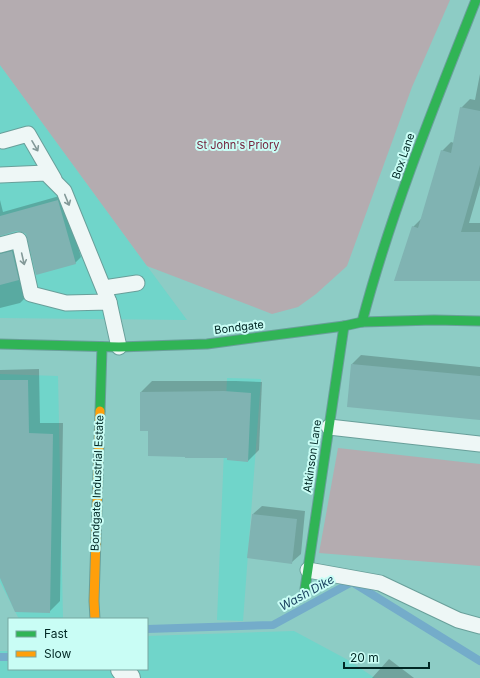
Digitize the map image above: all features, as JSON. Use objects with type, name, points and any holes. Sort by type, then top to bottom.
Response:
[{"type":"main road","name":"Box Lane","points":[[362,322],[373,280],[422,135],[476,0]]},
{"type":"main road","name":"Bondgate","points":[[0,344],[119,347],[207,344],[344,326],[362,322],[434,320],[480,321]]},
{"type":"main road","name":"Atkinson Lane","points":[[305,589],[344,326]]},
{"type":"main road","name":"Bondgate Industrial Estate","points":[[95,618],[94,601],[102,347]]},
{"type":"street","points":[[123,670],[129,678]]},
{"type":"lane","points":[[3,141],[28,134],[57,184]]},
{"type":"lane","points":[[0,175],[46,173],[64,191],[106,295],[119,347]]},
{"type":"lane","points":[[0,245],[19,240],[31,294],[66,303],[106,295],[137,284]]},
{"type":"lane","points":[[329,427],[480,444]]},
{"type":"lane","points":[[308,570],[380,583],[458,620],[480,626]]},
{"type":"shaded area","points":[[0,65],[147,266],[187,320],[0,318]]},
{"type":"shaded area","points":[[0,374],[58,376],[63,618],[18,618],[0,582]]},
{"type":"shaded area","points":[[227,378],[261,379],[243,621],[217,620]]},
{"type":"shaded area","points":[[294,631],[348,660],[375,678],[0,678],[0,651],[8,651],[8,670],[148,670],[148,636]]},
{"type":"green space","name":"St John's Priory","points":[[0,0],[450,0],[412,87],[347,266],[316,294],[298,307],[272,314],[147,266],[0,65]]},
{"type":"green space","points":[[338,448],[480,464],[480,566],[319,553]]},
{"type":"building","points":[[460,107],[480,111],[480,165],[461,232],[480,232],[480,281],[394,281],[412,226],[418,228],[441,150],[451,153]]},
{"type":"building","points":[[58,200],[76,264],[36,275],[26,234],[17,231],[0,236],[0,216]]},
{"type":"building","points":[[12,251],[19,280],[0,285],[0,254]]},
{"type":"building","points":[[351,364],[480,376],[480,420],[347,407]]},
{"type":"building","points":[[0,380],[28,380],[29,433],[53,434],[50,613],[15,612],[0,578]]},
{"type":"building","points":[[224,391],[251,393],[248,462],[227,460],[227,458],[148,456],[148,431],[140,431],[140,392]]},
{"type":"building","points":[[252,514],[297,519],[292,564],[247,558]]},
{"type":"waterway","name":"Wash Dike","points":[[148,629],[273,625],[352,582],[480,661]]},
{"type":"waterway","name":"Wash Dike","points":[[0,657],[8,657]]},
{"type":"traffic: fast","points":[[362,322],[386,240],[414,160],[476,0]]},
{"type":"traffic: fast","points":[[0,344],[119,347],[207,344],[344,326],[362,322],[434,320],[480,321]]},
{"type":"traffic: fast","points":[[305,589],[344,326]]},
{"type":"traffic: fast","points":[[100,411],[102,347]]},
{"type":"traffic: slow","points":[[95,618],[94,601],[100,411]]}]
